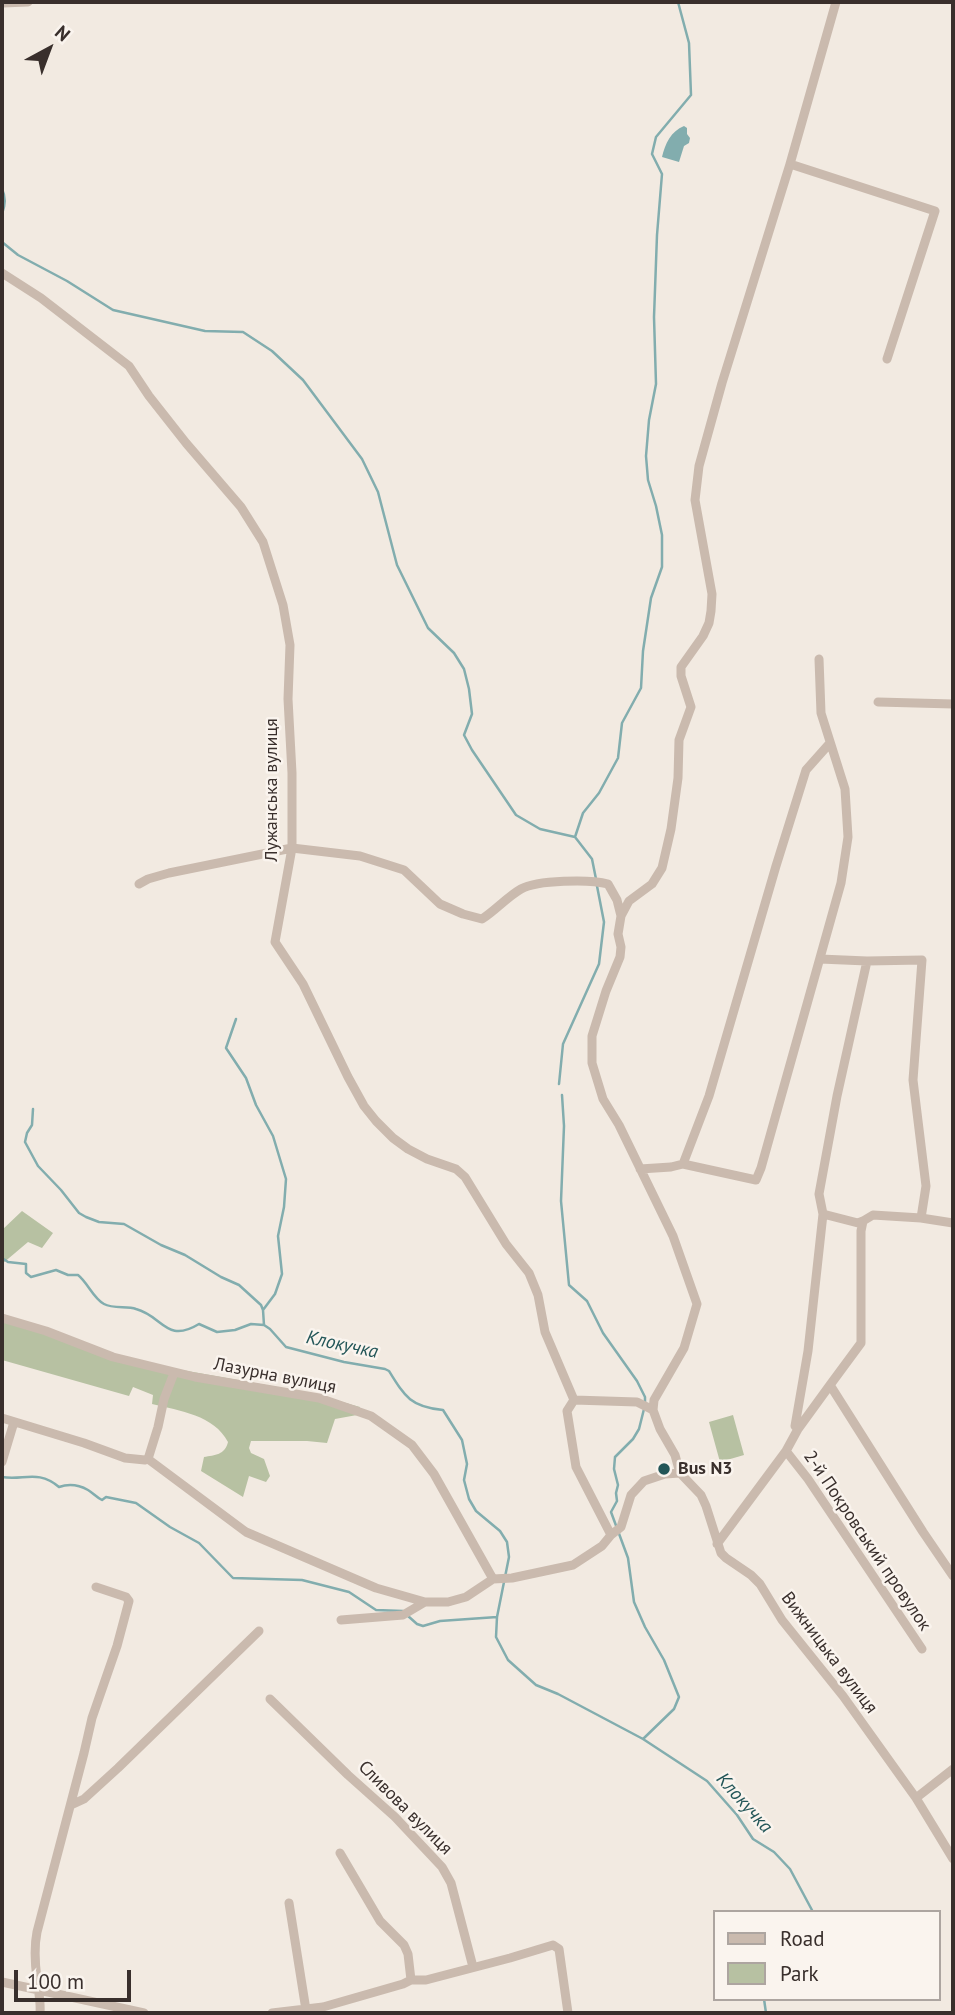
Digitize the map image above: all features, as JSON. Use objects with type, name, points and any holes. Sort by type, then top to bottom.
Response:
[{"type":"street","points":[[2,3],[28,2]]},
{"type":"street","points":[[616,1532],[576,1467],[566,1411],[574,1399],[646,1406],[684,1348],[697,1304],[673,1236],[603,1099],[592,1063],[592,1036],[620,957],[618,934],[621,916],[629,901],[652,884],[662,868],[678,778],[679,740],[691,707],[681,676],[681,667],[704,636],[711,611],[712,594],[695,500],[699,466],[836,2]]},
{"type":"street","points":[[790,164],[935,211],[887,359]]},
{"type":"street","name":"Лужанська вулиця","points":[[2,273],[41,298],[129,366],[186,443],[241,507],[263,542],[283,605],[290,645],[288,699],[292,848],[275,942],[303,984],[364,1106],[402,1145],[418,1155],[463,1173],[506,1244],[529,1273],[538,1295],[545,1332],[574,1399]]},
{"type":"street","points":[[640,1169],[683,1164],[756,1180],[761,1168],[841,883],[848,837],[845,789],[821,713],[819,659]]},
{"type":"street","points":[[878,702],[953,704]]},
{"type":"street","points":[[683,1164],[709,1096],[806,770],[830,743]]},
{"type":"street","points":[[139,884],[169,873],[292,848],[360,856],[404,870],[440,904],[482,919],[523,887],[566,881],[596,881],[608,884],[617,900],[621,916]]},
{"type":"street","points":[[820,959],[922,960],[913,1080],[926,1186],[921,1218]]},
{"type":"street","points":[[798,1429],[795,1426],[808,1351],[823,1214],[819,1194],[837,1096],[867,961]]},
{"type":"street","points":[[823,1214],[858,1223],[873,1215],[953,1223]]},
{"type":"street","points":[[717,1544],[862,1343],[863,1222]]},
{"type":"street","name":"Лазурна вулиця","points":[[2,1318],[46,1331],[113,1357],[174,1373],[327,1400],[357,1410],[380,1422],[412,1445],[502,1578]]},
{"type":"street","points":[[148,1459],[157,1433],[163,1399],[174,1373]]},
{"type":"street","points":[[830,1385],[953,1576]]},
{"type":"street","name":"Вижницька вулиця","points":[[646,1406],[676,1455],[680,1473],[701,1495],[721,1553],[751,1574],[760,1584],[782,1620],[843,1696],[916,1798],[953,1859]]},
{"type":"street","points":[[2,1418],[132,1460],[148,1459],[246,1532],[376,1588],[425,1602],[448,1602],[466,1597],[502,1578],[573,1565],[602,1546],[616,1532],[631,1495],[644,1480],[680,1473]]},
{"type":"street","points":[[2,1462],[14,1422]]},
{"type":"street","name":"2-й Покровський провулок","points":[[786,1451],[808,1479],[922,1649]]},
{"type":"street","points":[[40,2013],[36,1938],[92,1718],[117,1646],[129,1601],[126,1597],[96,1587]]},
{"type":"street","points":[[341,1620],[406,1614],[425,1602]]},
{"type":"street","points":[[71,1805],[84,1799],[118,1768],[259,1631]]},
{"type":"street","name":"Сливова вулиця","points":[[270,1699],[396,1817],[442,1867],[451,1883],[472,1967]]},
{"type":"street","points":[[916,1798],[953,1769]]},
{"type":"street","points":[[340,1853],[380,1921],[404,1945],[408,1954],[411,1980]]},
{"type":"street","points":[[289,1903],[306,2010]]},
{"type":"street","points":[[272,2013],[330,2005],[411,1980],[426,1980],[553,1945],[559,1949],[568,2013]]},
{"type":"street","points":[[2,1982],[144,2013]]},
{"type":"green space","points":[[22,1211],[53,1233],[42,1248],[28,1242],[2,1264],[2,1230]]},
{"type":"green space","points":[[2,1312],[137,1362],[311,1393],[360,1407],[357,1415],[335,1419],[327,1443],[251,1441],[251,1453],[264,1459],[270,1476],[266,1482],[249,1476],[243,1497],[201,1471],[204,1457],[216,1455],[227,1446],[228,1442],[214,1426],[185,1412],[152,1404],[153,1395],[133,1387],[129,1396],[2,1360]]},
{"type":"green space","points":[[733,1415],[744,1455],[720,1462],[709,1422]]},
{"type":"water","points":[[684,126],[690,138],[689,143],[684,146],[679,162],[662,157],[669,139]]},
{"type":"waterway","points":[[575,837],[583,813],[599,793],[618,758],[622,723],[641,688],[651,598],[662,567],[662,535],[648,480],[646,456],[656,384],[654,317],[662,174],[652,154],[656,137],[691,95],[689,43],[678,2]]},
{"type":"waterway","points":[[2,189],[5,202],[2,214]]},
{"type":"waterway","points":[[2,242],[18,255],[113,310],[205,331],[243,332],[272,351],[303,380],[362,459],[378,492],[397,565],[428,628],[454,653],[464,669],[472,714],[464,735],[472,750],[516,815],[540,829],[575,837],[592,859],[596,879]]},
{"type":"waterway","points":[[559,1084],[563,1044],[599,964],[604,922],[597,886]]},
{"type":"waterway","points":[[236,1019],[226,1048],[246,1078],[256,1105],[273,1136],[286,1179],[278,1236],[282,1274],[275,1294],[263,1310],[264,1325]]},
{"type":"waterway","points":[[562,1095],[564,1126],[561,1201],[569,1285],[587,1301],[603,1333],[637,1381],[645,1402]]},
{"type":"waterway","points":[[33,1109],[32,1125],[25,1142],[38,1166],[79,1213],[99,1222],[124,1224],[185,1255],[239,1285],[263,1310]]},
{"type":"waterway","name":"Клокучка","points":[[2,1258],[8,1262],[26,1264],[26,1273],[31,1277],[56,1270],[68,1275],[78,1275],[104,1304],[145,1312],[172,1330],[179,1331],[199,1324],[217,1332],[235,1330],[251,1324],[264,1325],[286,1347],[385,1369],[410,1399],[423,1406],[443,1410],[462,1440],[467,1464],[464,1480],[469,1499],[476,1511],[500,1531],[507,1542],[509,1557],[497,1617],[496,1637],[508,1660],[536,1685],[643,1739],[707,1781],[737,1815],[753,1839],[774,1852],[790,1869],[812,1910]]},
{"type":"waterway","points":[[643,1739],[674,1709],[679,1697],[664,1660],[634,1602],[628,1558],[611,1512],[617,1501],[615,1457],[633,1439],[639,1429],[644,1409]]},
{"type":"waterway","points":[[2,1477],[44,1478],[59,1487],[81,1487],[102,1500],[106,1497],[136,1503],[199,1543],[233,1578],[302,1580],[349,1592],[376,1610],[403,1611]]},
{"type":"waterway","points":[[408,1616],[423,1626],[440,1621],[497,1617]]},
{"type":"waterway","name":"Клокучка","points":[[764,2001],[766,2013]]},
{"type":"place","name":"Bus N3","points":[[664,1469]]}]
